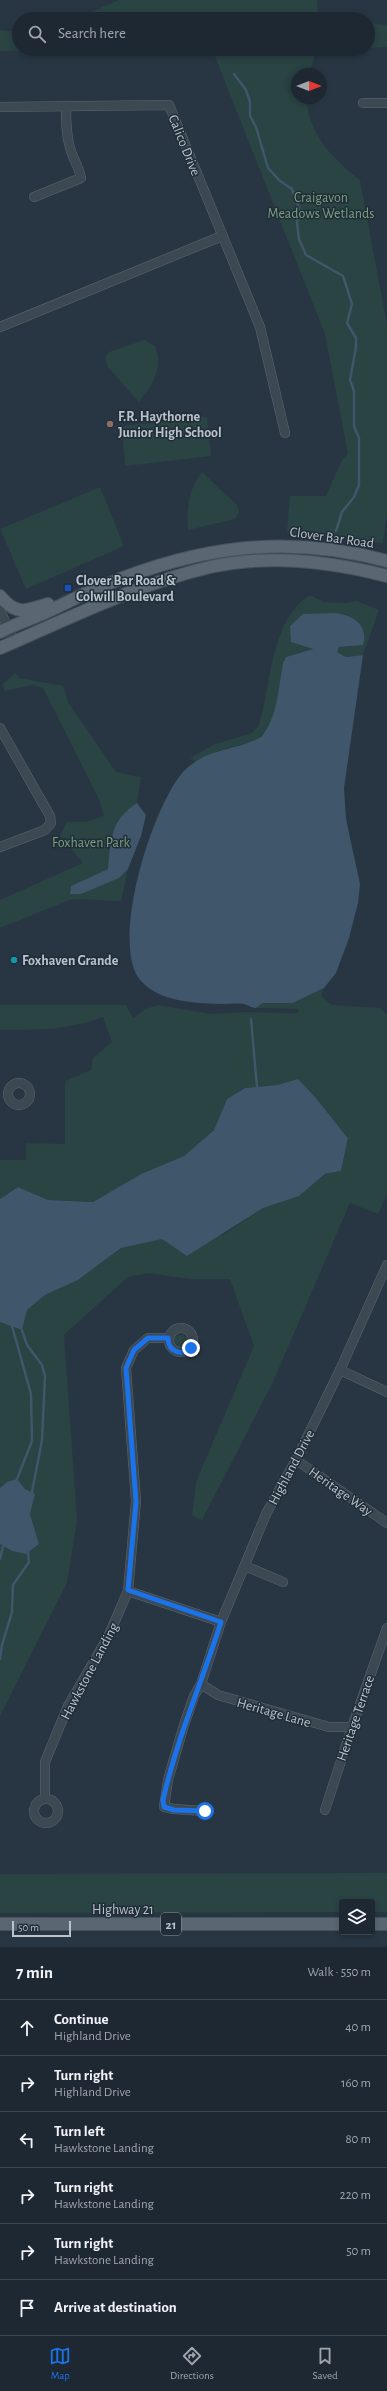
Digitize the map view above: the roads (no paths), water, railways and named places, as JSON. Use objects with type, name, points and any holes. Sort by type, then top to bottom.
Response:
[{"type":"main road","name":"Clover Bar Road","points":[[4,630],[87,592],[178,559],[245,547],[317,548],[360,554],[387,561]]},
{"type":"main road","name":"Clover Bar Road","points":[[0,648],[140,589],[169,578],[211,567],[294,561],[344,566],[387,576]]},
{"type":"main road","points":[[0,596],[16,610],[26,611],[87,592]]},
{"type":"main road","name":"Highway 21","points":[[0,1924],[339,1924]]},
{"type":"main road","points":[[375,1924],[387,1924]]},
{"type":"street","points":[[362,103],[387,103]]},
{"type":"street","name":"Calico Drive","points":[[0,107],[168,105],[260,327],[286,433]]},
{"type":"street","points":[[34,197],[81,178],[79,167],[70,150],[66,132],[66,107]]},
{"type":"street","points":[[0,327],[222,236]]},
{"type":"street","points":[[0,610],[4,630],[14,642]]},
{"type":"street","points":[[0,728],[50,816],[51,823],[45,830],[0,847]]},
{"type":"street","name":"Highland Drive","points":[[205,1811],[174,1810],[164,1807],[163,1800],[184,1725],[194,1696],[201,1684],[221,1622],[267,1512],[296,1460],[340,1370],[387,1265]]},
{"type":"street","name":"Hawkstone Landing","points":[[45,1798],[45,1762],[65,1712],[108,1637],[128,1590],[136,1502],[126,1368],[134,1350],[148,1338],[168,1338]]},
{"type":"street","points":[[340,1370],[387,1392]]},
{"type":"street","name":"Heritage Way","points":[[296,1460],[387,1523]]},
{"type":"street","points":[[245,1566],[283,1582]]},
{"type":"street","points":[[128,1590],[221,1622]]},
{"type":"street","name":"Heritage Terrace","points":[[325,1810],[352,1726],[387,1628]]},
{"type":"street","name":"Heritage Lane","points":[[201,1684],[218,1695],[329,1727],[352,1726]]},
{"type":"water","points":[[335,613],[348,616],[358,622],[364,632],[363,645],[339,647],[337,652],[346,657],[363,655],[344,788],[346,819],[360,884],[358,903],[349,938],[336,973],[324,988],[293,1003],[263,1003],[256,1008],[246,1004],[189,1002],[167,997],[158,993],[141,981],[132,963],[130,937],[132,906],[139,873],[149,840],[161,810],[174,785],[186,769],[195,762],[214,753],[242,745],[261,737],[271,721],[283,663],[286,657],[313,649],[291,642],[290,626],[303,614]]},
{"type":"water","points":[[137,803],[146,815],[141,836],[128,869],[119,878],[81,894],[70,894],[71,886],[108,869],[111,840],[117,824],[122,816]]},
{"type":"water","points":[[298,1079],[318,1100],[348,1138],[341,1171],[325,1174],[299,1196],[263,1208],[187,1256],[162,1239],[121,1248],[78,1280],[45,1295],[27,1310],[22,1330],[0,1322],[0,1199],[18,1187],[48,1200],[93,1202],[141,1174],[184,1156],[214,1130],[227,1099],[245,1088],[277,1085]]},
{"type":"water","points":[[17,1479],[25,1489],[35,1494],[30,1514],[39,1544],[26,1554],[12,1551],[0,1544],[0,1488],[7,1482]]},
{"type":"waterway","points":[[234,74],[246,90],[250,102],[250,116],[256,127],[268,168],[280,181],[292,189],[299,208],[297,223],[299,239],[306,255],[343,276],[352,304],[347,323],[356,338],[356,347],[350,380],[354,391],[354,426],[359,438],[359,485],[354,497],[342,512],[336,531]]},
{"type":"waterway","points":[[251,1019],[257,1087]]},
{"type":"waterway","points":[[12,1326],[31,1394],[32,1441],[17,1479]]},
{"type":"waterway","points":[[22,1330],[27,1345],[42,1365],[45,1376],[42,1440],[32,1492]]},
{"type":"waterway","points":[[0,1559],[3,1546]]},
{"type":"waterway","points":[[0,1659],[2,1645],[12,1612],[13,1585],[29,1562],[28,1552]]},
{"type":"place","name":"F.R. Haythorne Junior High School","points":[[110,424]]},
{"type":"place","name":"Clover Bar Road & Colwill Boulevard","points":[[68,588]]},
{"type":"place","name":"Foxhaven Grande","points":[[14,960]]},
{"type":"park label","name":"Craigavon Meadows Wetlands","points":[[321,206]]},
{"type":"park label","name":"Foxhaven Park","points":[[91,842]]}]
